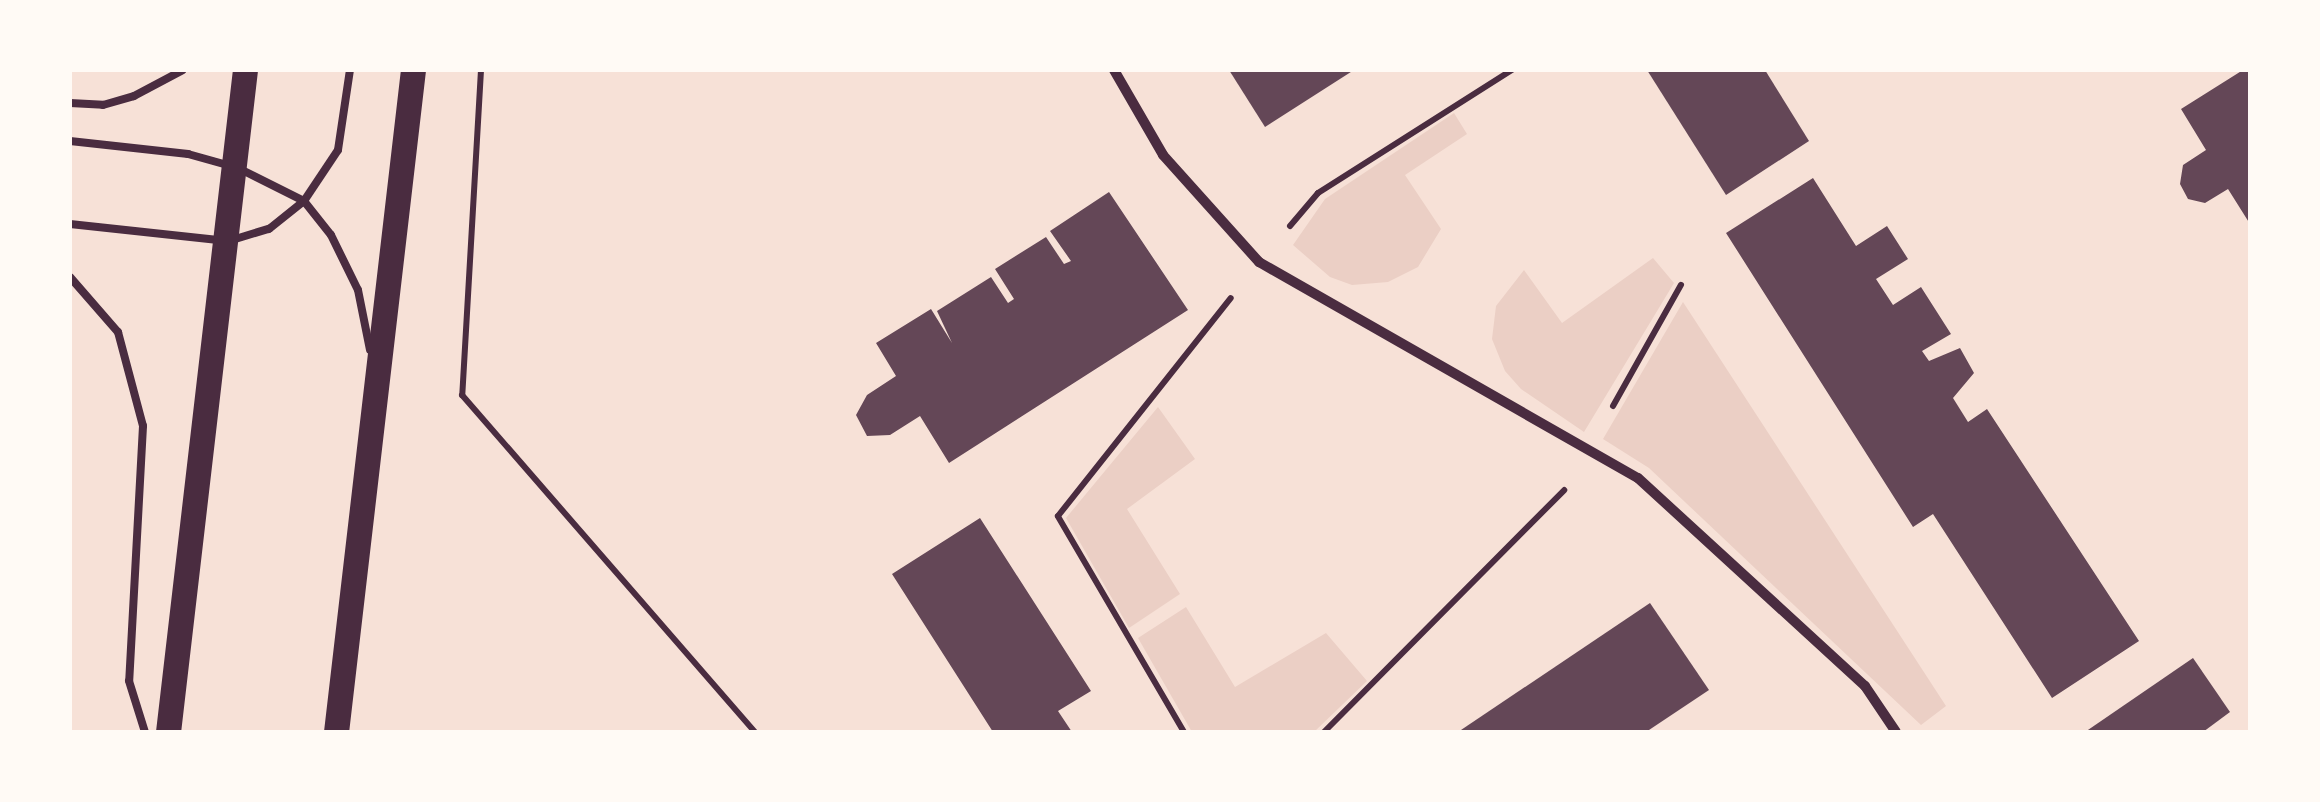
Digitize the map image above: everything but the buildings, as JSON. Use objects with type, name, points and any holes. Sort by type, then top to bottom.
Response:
[{"type":"main road","points":[[168,732],[238,168],[245,70]]},
{"type":"main road","points":[[336,732],[374,436],[413,70]]},
{"type":"street","points":[[1114,70],[1163,155],[1259,262],[1638,478],[1865,686],[1896,732]]},
{"type":"lane","points":[[70,103],[103,105],[134,96],[183,70]]},
{"type":"lane","points":[[70,224],[228,241],[269,229],[304,201],[338,150],[350,70]]},
{"type":"lane","points":[[70,141],[188,154],[238,168],[304,201],[332,235],[358,290],[370,347],[374,436]]},
{"type":"lane","points":[[70,277],[118,332],[142,426],[129,681],[144,732]]},
{"type":"path","points":[[481,70],[462,395],[755,732]]},
{"type":"path","points":[[1184,732],[1058,516],[1318,193],[1512,70]]},
{"type":"path","points":[[1324,732],[1554,506],[1681,286]]},
{"type":"shaded area","points":[[1454,113],[1467,134],[1405,175],[1441,229],[1418,267],[1388,282],[1352,285],[1330,277],[1293,245],[1325,199]]},
{"type":"shaded area","points":[[1653,258],[1674,283],[1584,432],[1521,389],[1505,371],[1492,339],[1496,306],[1524,270],[1562,323]]},
{"type":"shaded area","points":[[1683,302],[1946,706],[1921,725],[1649,468],[1603,439]]},
{"type":"shaded area","points":[[1158,407],[1195,459],[1127,509],[1180,594],[1129,628],[1066,518]]},
{"type":"shaded area","points":[[1186,607],[1235,687],[1326,633],[1367,681],[1314,732],[1192,732],[1138,638]]}]
